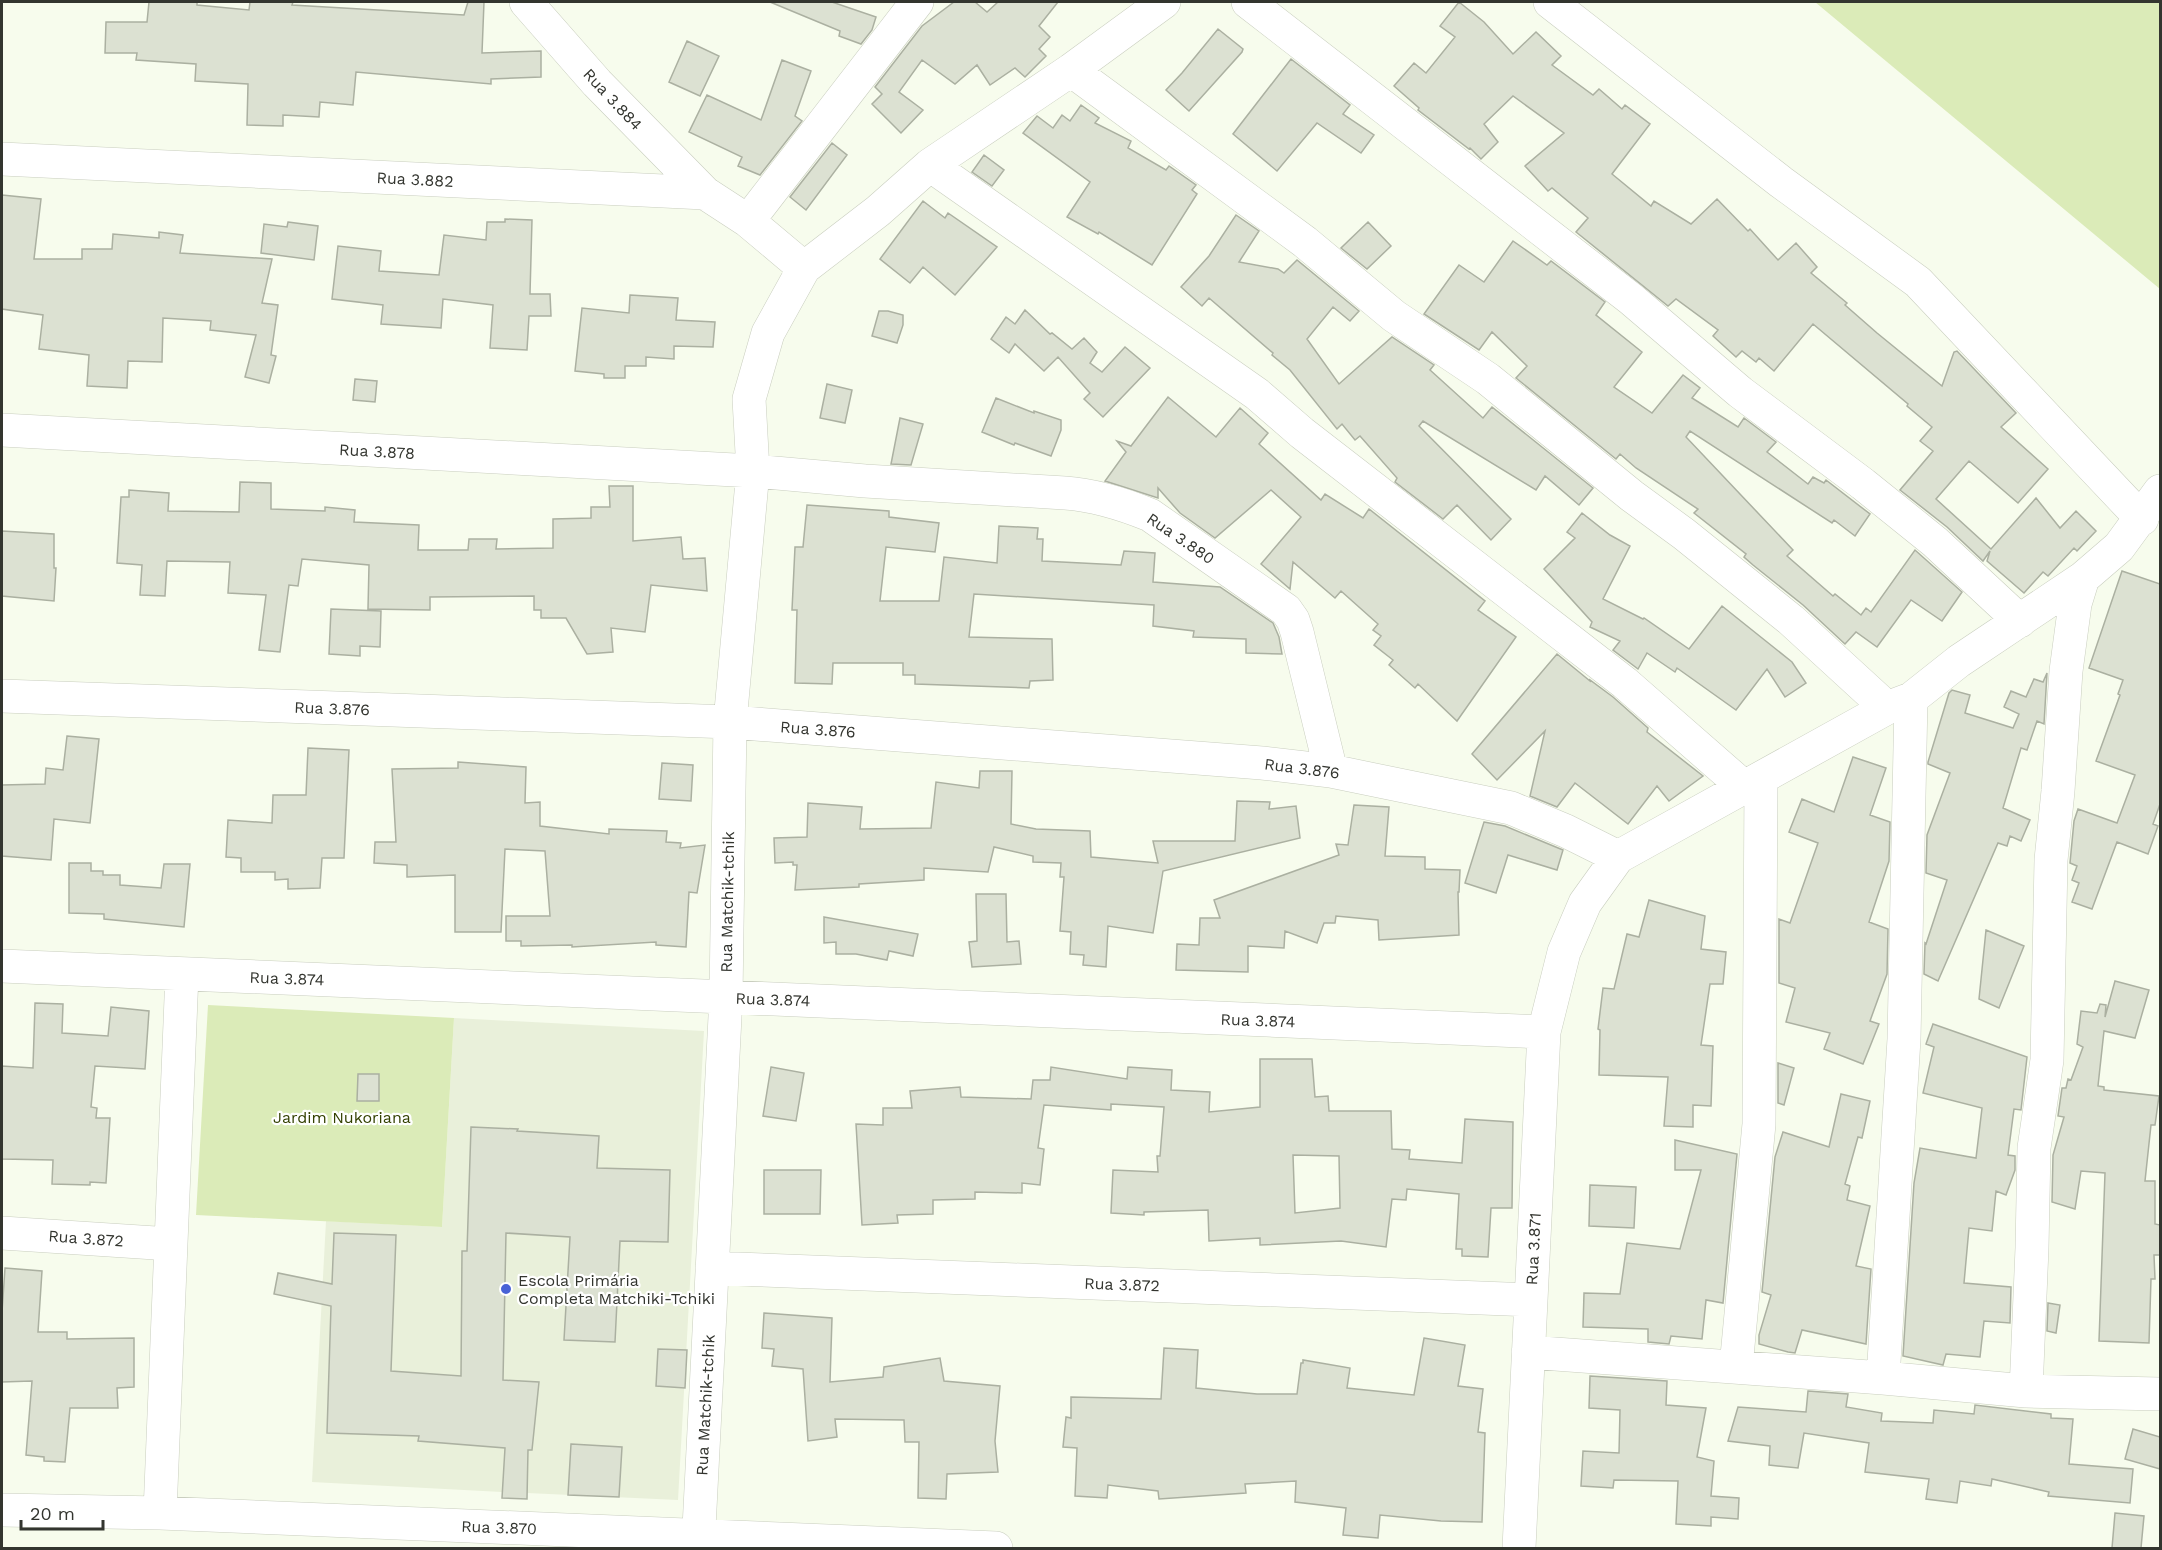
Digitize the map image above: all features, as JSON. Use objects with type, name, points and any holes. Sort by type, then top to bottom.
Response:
[{"type":"street","name":"Rua 3.884","points":[[526,2],[597,83],[705,193]]},
{"type":"street","points":[[748,221],[917,2]]},
{"type":"street","points":[[705,193],[748,221],[804,268],[878,211],[930,165],[1071,70],[1164,2]]},
{"type":"street","points":[[1248,2],[1631,299],[1740,392],[1863,484],[1935,542],[2020,621]]},
{"type":"street","points":[[1550,2],[1781,182],[1918,282],[2142,519]]},
{"type":"street","points":[[1071,70],[1305,242],[1394,316],[1488,379],[1632,495],[1899,703]]},
{"type":"street","name":"Rua 3.882","points":[[2,159],[705,193]]},
{"type":"street","points":[[930,165],[1257,394],[1311,440],[1753,783]]},
{"type":"street","name":"Rua Matchik-tchik","points":[[699,1542],[726,997],[730,722],[753,471],[749,399],[768,333],[804,268]]},
{"type":"street","name":"Rua 3.878","points":[[2,430],[753,471]]},
{"type":"street","name":"Rua 3.880","points":[[753,471],[866,481],[1078,494],[1130,507],[1150,515],[1286,610],[1297,632],[1331,771]]},
{"type":"street","points":[[1618,857],[1899,703],[2083,578],[2119,547],[2142,519],[2160,491]]},
{"type":"street","points":[[2026,1391],[2034,1148],[2047,1060],[2051,860],[2066,671],[2075,604],[2083,578]]},
{"type":"street","name":"Rua 3.876","points":[[2,696],[730,722],[1262,763],[1331,771],[1511,808],[1566,831],[1618,857]]},
{"type":"street","points":[[1883,1378],[1904,1039],[1899,703]]},
{"type":"street","points":[[1736,1367],[1759,1124],[1753,783]]},
{"type":"street","name":"Rua 3.871","points":[[1519,1548],[1544,1032],[1564,952],[1585,903],[1618,857]]},
{"type":"street","name":"Rua 3.874","points":[[2,966],[1544,1032]]},
{"type":"street","points":[[160,1513],[182,974]]},
{"type":"street","name":"Rua 3.872","points":[[2,1233],[171,1244]]},
{"type":"street","name":"Rua 3.872","points":[[712,1268],[1531,1300]]},
{"type":"street","points":[[1528,1352],[2026,1391],[2160,1394]]},
{"type":"street","name":"Rua 3.870","points":[[2,1510],[160,1513],[699,1542],[996,1548]]},
{"type":"shaded area","name":"Escola Primária Completa Matchiki-Tchiki","points":[[454,1018],[704,1031],[678,1500],[527,1493],[526,1499],[502,1498],[502,1492],[312,1482],[326,1221],[442,1227]]},
{"type":"green space","points":[[1815,2],[2160,2],[2160,289]]},
{"type":"green space","name":"Jardim Nukoriana","points":[[208,1005],[454,1018],[442,1227],[196,1215]]},
{"type":"building","points":[[149,2],[197,2],[197,5],[249,10],[250,2],[293,2],[292,5],[464,15],[468,2],[484,2],[482,53],[541,51],[541,77],[491,79],[491,84],[356,72],[353,105],[320,102],[319,117],[283,115],[283,126],[247,125],[248,84],[195,81],[196,64],[136,60],[137,53],[105,53],[106,22],[147,22]]},
{"type":"building","points":[[770,2],[832,2],[876,17],[872,30],[861,44],[839,36],[840,31]]},
{"type":"building","points":[[954,2],[975,2],[987,12],[998,2],[1058,2],[1039,26],[1050,37],[1039,49],[1046,56],[1025,77],[1015,68],[990,85],[977,65],[955,84],[922,60],[899,92],[923,110],[901,133],[872,104],[882,94],[875,87],[922,26]]},
{"type":"building","points":[[1459,2],[1484,22],[1513,54],[1536,32],[1561,56],[1552,65],[1593,95],[1599,89],[1622,109],[1625,105],[1650,124],[1612,174],[1651,206],[1654,201],[1691,224],[1717,199],[1748,231],[1750,229],[1778,260],[1796,243],[1817,267],[1811,273],[1847,303],[1845,305],[1877,333],[1942,386],[1954,352],[1957,351],[2016,413],[2001,427],[2048,469],[2018,503],[1969,461],[1936,499],[1991,549],[2036,498],[2060,528],[2076,511],[2096,531],[2077,551],[2074,548],[2048,576],[2043,572],[2024,593],[1987,561],[1990,551],[1983,561],[1947,527],[1900,490],[1933,451],[1920,441],[1932,427],[1813,324],[1774,371],[1759,358],[1756,362],[1742,351],[1736,357],[1713,336],[1718,330],[1676,299],[1668,306],[1576,232],[1588,218],[1552,188],[1548,191],[1525,166],[1564,133],[1513,96],[1484,124],[1498,142],[1481,159],[1470,148],[1418,110],[1419,108],[1394,86],[1414,63],[1426,73],[1455,37],[1440,26]]},
{"type":"building","points":[[1218,29],[1243,49],[1242,52],[1189,111],[1166,90]]},
{"type":"building","points":[[687,41],[719,56],[700,96],[669,82]]},
{"type":"building","points":[[1291,59],[1350,105],[1343,114],[1374,135],[1361,153],[1317,123],[1277,171],[1233,134]]},
{"type":"building","points":[[782,60],[811,71],[795,116],[802,121],[760,175],[738,166],[742,157],[689,132],[707,95],[761,120]]},
{"type":"building","points":[[1081,105],[1099,118],[1095,123],[1131,141],[1128,148],[1166,170],[1169,166],[1196,185],[1192,190],[1197,194],[1152,265],[1099,232],[1098,234],[1067,217],[1090,182],[1023,133],[1037,116],[1053,128],[1062,115],[1070,121]]},
{"type":"building","points":[[832,143],[847,155],[806,210],[790,197]]},
{"type":"building","points":[[984,155],[1004,170],[992,186],[972,172]]},
{"type":"building","points":[[2,195],[41,199],[34,259],[82,259],[82,249],[112,249],[113,234],[159,238],[159,232],[183,235],[180,253],[272,259],[262,303],[278,305],[271,355],[276,356],[269,383],[245,377],[256,335],[210,330],[211,321],[163,318],[162,362],[128,361],[127,388],[87,386],[89,355],[39,349],[43,315],[2,309]]},
{"type":"building","points":[[923,201],[945,218],[948,213],[997,247],[955,295],[923,267],[910,283],[880,259]]},
{"type":"building","points":[[1236,215],[1259,231],[1239,262],[1278,269],[1284,273],[1297,260],[1359,311],[1350,321],[1333,307],[1307,339],[1339,384],[1392,337],[1434,365],[1430,370],[1483,418],[1492,407],[1593,488],[1579,505],[1545,476],[1536,490],[1423,421],[1419,426],[1511,519],[1491,540],[1457,505],[1443,519],[1395,482],[1397,478],[1360,436],[1355,440],[1342,424],[1337,429],[1290,370],[1272,355],[1273,353],[1209,298],[1202,306],[1181,287],[1209,256]]},
{"type":"building","points":[[505,219],[532,220],[530,294],[550,294],[551,316],[529,316],[527,350],[490,348],[493,305],[443,299],[441,328],[381,324],[383,305],[332,299],[338,246],[381,251],[379,271],[439,275],[444,235],[486,240],[487,222],[505,222]]},
{"type":"building","points":[[288,222],[318,226],[314,260],[261,253],[264,224],[287,227]]},
{"type":"building","points":[[1368,222],[1391,246],[1367,269],[1341,248]]},
{"type":"building","points":[[1513,241],[1547,265],[1551,261],[1605,302],[1596,315],[1642,352],[1614,387],[1652,413],[1683,375],[1700,388],[1692,398],[1738,427],[1744,418],[1776,442],[1767,452],[1808,484],[1813,477],[1824,483],[1826,480],[1870,514],[1855,536],[1834,520],[1832,523],[1690,431],[1686,437],[1793,550],[1787,556],[1833,596],[1835,594],[1861,615],[1866,608],[1871,612],[1915,550],[1962,592],[1942,621],[1911,600],[1877,647],[1856,632],[1845,644],[1803,605],[1744,557],[1746,554],[1694,513],[1698,509],[1636,468],[1620,454],[1616,459],[1516,378],[1527,366],[1492,332],[1479,350],[1424,314],[1459,265],[1484,282]]},
{"type":"building","points":[[630,295],[678,298],[676,320],[715,322],[713,347],[674,346],[674,359],[646,357],[646,366],[625,366],[625,378],[604,378],[604,374],[575,371],[582,308],[629,313]]},
{"type":"building","points":[[1025,310],[1050,334],[1052,333],[1072,349],[1084,338],[1097,352],[1090,363],[1102,372],[1125,347],[1150,368],[1103,417],[1084,399],[1090,393],[1058,357],[1044,371],[1015,344],[1009,353],[991,339],[1006,317],[1015,324]]},
{"type":"building","points":[[879,311],[903,315],[903,325],[897,343],[872,336]]},
{"type":"building","points":[[355,379],[377,381],[375,402],[353,400]]},
{"type":"building","points":[[827,384],[852,390],[845,423],[820,418]]},
{"type":"building","points":[[1168,397],[1216,437],[1240,408],[1268,433],[1259,444],[1321,500],[1325,494],[1363,518],[1369,509],[1485,601],[1478,610],[1516,637],[1457,721],[1418,684],[1415,688],[1389,665],[1393,660],[1374,645],[1381,636],[1373,630],[1378,624],[1341,591],[1335,598],[1293,562],[1290,589],[1261,564],[1301,517],[1271,490],[1215,538],[1180,513],[1158,488],[1158,498],[1105,481],[1126,452],[1117,441],[1131,446]]},
{"type":"building","points":[[996,398],[1034,413],[1034,411],[1061,420],[1061,430],[1051,456],[982,432]]},
{"type":"building","points":[[900,418],[923,424],[911,465],[891,464]]},
{"type":"building","points":[[240,482],[271,483],[271,509],[325,511],[325,507],[355,510],[354,522],[419,525],[418,550],[468,550],[469,539],[497,539],[496,549],[553,548],[553,519],[591,518],[591,507],[610,507],[609,486],[633,486],[633,541],[681,537],[683,559],[705,558],[707,591],[651,585],[645,632],[611,628],[613,652],[587,654],[566,618],[541,618],[541,610],[534,610],[534,596],[430,597],[430,610],[368,609],[369,565],[302,559],[298,586],[289,585],[280,652],[259,650],[266,595],[228,593],[230,562],[167,561],[165,596],[140,595],[142,565],[117,563],[121,497],[129,497],[129,490],[169,493],[168,511],[239,512]]},
{"type":"building","points":[[807,505],[889,511],[889,517],[939,523],[935,552],[886,547],[880,601],[939,601],[944,557],[997,563],[999,526],[1038,528],[1037,539],[1043,539],[1042,561],[1121,565],[1124,551],[1155,553],[1153,582],[1220,587],[1273,623],[1279,637],[1282,654],[1246,653],[1246,639],[1193,637],[1194,631],[1153,626],[1154,605],[974,594],[969,637],[1052,639],[1053,680],[1030,681],[1029,688],[915,684],[915,675],[903,675],[903,663],[833,663],[832,684],[795,683],[797,610],[792,610],[795,547],[803,547]]},
{"type":"building","points":[[1582,513],[1610,535],[1630,546],[1603,599],[1644,618],[1689,649],[1722,606],[1792,662],[1806,683],[1785,697],[1767,669],[1736,710],[1677,668],[1675,672],[1647,653],[1638,669],[1613,650],[1620,641],[1590,627],[1592,622],[1544,569],[1575,538],[1567,532]]},
{"type":"building","points":[[2,531],[54,534],[54,568],[56,568],[54,601],[2,596]]},
{"type":"building","points":[[2122,571],[2160,584],[2160,804],[2153,824],[2158,826],[2148,854],[2117,842],[2092,909],[2072,902],[2079,883],[2072,880],[2077,866],[2070,863],[2074,821],[2078,809],[2117,823],[2135,775],[2096,761],[2120,695],[2118,694],[2123,680],[2089,668]]},
{"type":"building","points":[[331,609],[381,611],[380,647],[360,646],[360,656],[329,654]]},
{"type":"building","points":[[1557,654],[1613,697],[1648,728],[1647,732],[1703,776],[1669,801],[1657,786],[1628,824],[1575,783],[1557,807],[1530,796],[1545,731],[1497,780],[1472,754]]},
{"type":"building","points":[[2047,673],[2044,724],[2037,721],[2027,750],[2021,748],[2003,808],[2030,820],[2021,841],[2010,836],[2007,846],[1998,843],[1938,981],[1924,974],[1925,943],[1947,880],[1926,873],[1927,835],[1950,773],[1928,762],[1949,693],[1952,690],[1970,695],[1965,713],[2013,728],[2019,714],[2004,707],[2011,691],[2026,697],[2034,679],[2043,682]]},
{"type":"building","points":[[67,736],[99,739],[90,823],[54,819],[51,860],[2,856],[2,785],[45,784],[46,768],[63,770]]},
{"type":"building","points":[[308,748],[349,750],[344,858],[322,858],[320,888],[288,889],[288,879],[275,880],[275,872],[241,872],[241,858],[226,857],[228,820],[272,823],[273,795],[306,795]]},
{"type":"building","points":[[1853,757],[1886,768],[1870,815],[1890,822],[1889,861],[1869,922],[1888,929],[1887,974],[1870,1021],[1879,1024],[1863,1064],[1824,1049],[1830,1033],[1786,1022],[1795,988],[1779,983],[1779,919],[1790,923],[1818,843],[1789,832],[1802,799],[1834,812]]},
{"type":"building","points":[[458,762],[526,767],[525,803],[540,802],[540,826],[609,834],[609,829],[667,831],[666,842],[681,843],[680,848],[705,845],[697,893],[689,892],[686,947],[656,945],[656,942],[572,947],[572,945],[521,946],[521,941],[506,941],[506,916],[550,916],[545,851],[505,849],[501,932],[455,932],[455,875],[407,877],[407,865],[374,863],[375,842],[396,842],[392,769],[458,768]]},
{"type":"building","points":[[662,763],[693,765],[691,801],[659,799]]},
{"type":"building","points":[[980,771],[1012,771],[1011,824],[1036,829],[1090,831],[1091,857],[1158,863],[1153,841],[1235,841],[1237,801],[1270,802],[1269,809],[1296,806],[1300,838],[1163,871],[1153,933],[1108,926],[1106,967],[1083,965],[1084,955],[1070,954],[1071,932],[1060,931],[1064,877],[1060,877],[1061,863],[1033,862],[1033,856],[994,847],[988,872],[924,868],[924,880],[859,884],[859,887],[795,890],[797,865],[793,865],[793,862],[775,863],[774,838],[807,837],[808,803],[862,807],[860,829],[931,828],[936,782],[979,788]]},
{"type":"building","points":[[1354,805],[1389,807],[1385,856],[1425,857],[1425,869],[1460,870],[1459,935],[1379,940],[1378,920],[1336,916],[1335,923],[1324,923],[1317,943],[1285,931],[1284,948],[1248,946],[1248,972],[1176,970],[1177,944],[1199,945],[1200,918],[1220,918],[1214,900],[1339,855],[1336,844],[1348,845]]},
{"type":"building","points":[[1484,822],[1505,826],[1563,850],[1557,870],[1508,855],[1496,893],[1465,883]]},
{"type":"building","points":[[69,863],[91,863],[91,871],[103,871],[103,875],[120,875],[120,885],[161,888],[164,864],[190,864],[184,927],[104,919],[104,914],[69,913]]},
{"type":"building","points":[[976,894],[1006,894],[1007,942],[1019,941],[1021,964],[972,967],[969,942],[977,941]]},
{"type":"building","points":[[1649,900],[1705,916],[1701,949],[1726,952],[1723,984],[1710,984],[1701,1045],[1713,1046],[1711,1106],[1693,1105],[1693,1127],[1664,1126],[1668,1077],[1599,1075],[1600,1030],[1598,1029],[1603,988],[1614,989],[1627,934],[1639,937]]},
{"type":"building","points":[[824,917],[918,934],[913,956],[889,951],[887,960],[856,954],[836,954],[836,942],[824,943]]},
{"type":"building","points":[[1986,930],[2024,946],[1999,1008],[1979,999]]},
{"type":"building","points":[[2115,981],[2149,990],[2135,1038],[2104,1031],[2098,1086],[2104,1087],[2104,1090],[2159,1096],[2155,1125],[2151,1125],[2145,1181],[2155,1181],[2155,1224],[2160,1225],[2160,1255],[2154,1255],[2155,1279],[2151,1279],[2149,1343],[2099,1341],[2105,1173],[2081,1171],[2075,1209],[2052,1202],[2053,1155],[2064,1117],[2058,1116],[2062,1088],[2066,1088],[2068,1079],[2071,1080],[2083,1047],[2077,1044],[2081,1011],[2097,1013],[2100,1004],[2106,1005],[2105,1017]]},
{"type":"building","points":[[35,1003],[63,1004],[62,1033],[108,1036],[111,1007],[149,1011],[145,1069],[95,1066],[91,1107],[97,1108],[96,1118],[110,1118],[106,1183],[52,1184],[53,1160],[2,1159],[2,1066],[33,1068]]},
{"type":"building","points":[[1933,1024],[2027,1057],[2021,1110],[2014,1109],[2008,1155],[2015,1156],[2015,1170],[2006,1195],[1996,1191],[1992,1231],[1969,1228],[1964,1283],[2011,1287],[2010,1323],[1984,1321],[1980,1357],[1946,1354],[1943,1365],[1903,1356],[1914,1183],[1920,1148],[1976,1158],[1982,1108],[1923,1093],[1934,1047],[1926,1044]]},
{"type":"building","points":[[1260,1059],[1312,1059],[1315,1097],[1328,1096],[1329,1111],[1391,1111],[1392,1149],[1410,1150],[1409,1159],[1462,1163],[1465,1119],[1513,1122],[1512,1208],[1491,1208],[1488,1257],[1462,1256],[1462,1249],[1456,1249],[1459,1194],[1407,1189],[1406,1200],[1392,1199],[1386,1247],[1341,1241],[1260,1245],[1260,1238],[1209,1241],[1208,1210],[1144,1212],[1144,1215],[1111,1213],[1113,1170],[1158,1172],[1157,1156],[1160,1156],[1164,1107],[1111,1104],[1111,1110],[1044,1105],[1038,1148],[1044,1149],[1040,1185],[1022,1183],[1022,1193],[975,1192],[975,1199],[933,1200],[933,1214],[897,1215],[898,1223],[862,1225],[856,1124],[883,1125],[883,1108],[912,1108],[910,1091],[960,1087],[961,1097],[1031,1099],[1033,1080],[1050,1080],[1051,1067],[1127,1079],[1128,1067],[1172,1070],[1171,1090],[1210,1092],[1209,1112],[1260,1107]],"holes":[[[1293,1155],[1339,1156],[1340,1208],[1295,1213]]]},
{"type":"building","points":[[1778,1063],[1794,1068],[1784,1105],[1778,1103]]},
{"type":"building","points":[[771,1067],[804,1073],[796,1121],[763,1116]]},
{"type":"building","points":[[358,1074],[379,1074],[379,1101],[357,1101]]},
{"type":"building","points":[[1841,1094],[1870,1101],[1862,1138],[1858,1137],[1845,1184],[1850,1186],[1847,1200],[1870,1206],[1856,1266],[1871,1269],[1866,1344],[1802,1330],[1795,1353],[1788,1352],[1759,1344],[1759,1335],[1771,1295],[1762,1292],[1775,1157],[1783,1132],[1829,1147]]},
{"type":"building","points":[[471,1127],[599,1136],[597,1168],[670,1170],[668,1242],[620,1241],[615,1342],[564,1340],[570,1237],[506,1233],[503,1380],[539,1382],[532,1450],[528,1450],[527,1499],[502,1498],[505,1448],[418,1441],[419,1436],[327,1433],[331,1306],[274,1294],[278,1273],[332,1284],[334,1233],[396,1235],[391,1371],[461,1376],[462,1251],[467,1251]]},
{"type":"building","points":[[1675,1140],[1737,1154],[1723,1303],[1706,1300],[1702,1339],[1671,1336],[1669,1344],[1648,1342],[1648,1329],[1583,1327],[1584,1293],[1620,1294],[1627,1243],[1680,1249],[1701,1170],[1675,1170]]},
{"type":"building","points":[[764,1170],[821,1170],[820,1214],[764,1214]]},
{"type":"building","points":[[1590,1185],[1636,1187],[1634,1228],[1589,1226]]},
{"type":"building","points":[[5,1268],[42,1271],[38,1332],[67,1332],[67,1339],[134,1338],[134,1387],[117,1388],[118,1408],[70,1408],[65,1462],[44,1461],[44,1457],[26,1455],[32,1381],[2,1382],[2,1312]]},
{"type":"building","points":[[2048,1303],[2060,1305],[2056,1333],[2047,1331]]},
{"type":"building","points":[[764,1313],[832,1318],[830,1382],[883,1377],[884,1367],[940,1358],[944,1381],[1000,1386],[995,1441],[998,1472],[947,1474],[946,1499],[918,1498],[919,1442],[905,1442],[904,1420],[835,1419],[837,1437],[808,1441],[803,1369],[772,1366],[774,1349],[762,1348]]},
{"type":"building","points":[[1424,1338],[1465,1345],[1458,1386],[1483,1389],[1478,1432],[1485,1433],[1482,1522],[1441,1521],[1380,1515],[1378,1538],[1343,1535],[1346,1508],[1295,1502],[1296,1481],[1245,1484],[1246,1493],[1159,1499],[1158,1491],[1108,1485],[1107,1498],[1075,1496],[1077,1448],[1063,1447],[1066,1417],[1071,1418],[1071,1397],[1161,1399],[1164,1348],[1198,1350],[1196,1388],[1257,1394],[1297,1394],[1303,1360],[1350,1368],[1347,1388],[1414,1395]]},
{"type":"building","points":[[658,1349],[687,1350],[685,1388],[656,1386]]},
{"type":"building","points":[[1590,1376],[1667,1381],[1666,1405],[1706,1408],[1697,1457],[1714,1461],[1711,1496],[1739,1498],[1738,1519],[1711,1517],[1711,1526],[1676,1524],[1678,1481],[1614,1480],[1613,1488],[1581,1486],[1583,1451],[1619,1453],[1620,1410],[1589,1408]]},
{"type":"building","points":[[1808,1391],[1848,1394],[1846,1407],[1882,1413],[1881,1421],[1933,1423],[1934,1410],[1974,1414],[1975,1405],[2051,1414],[2051,1418],[2073,1419],[2069,1464],[2133,1469],[2130,1503],[2048,1496],[2049,1492],[1992,1479],[1991,1486],[1960,1481],[1957,1503],[1926,1499],[1929,1479],[1865,1472],[1869,1443],[1804,1433],[1798,1468],[1769,1465],[1770,1446],[1728,1441],[1738,1407],[1806,1412]]},
{"type":"building","points":[[2133,1429],[2160,1437],[2160,1469],[2125,1459]]},
{"type":"building","points":[[571,1444],[622,1447],[619,1497],[568,1495]]},
{"type":"building","points":[[2115,1513],[2144,1516],[2141,1548],[2112,1548]]},
{"type":"place","name":"Escola Primária Completa Matchiki-Tchiki","points":[[506,1289]]}]
